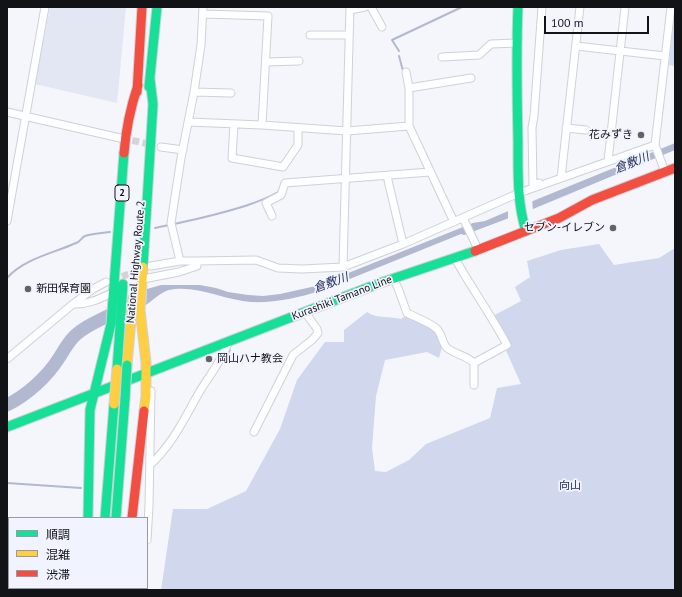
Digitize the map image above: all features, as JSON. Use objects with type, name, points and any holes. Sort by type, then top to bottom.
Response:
[{"type":"main road","name":"National Highway Route 2","points":[[105,517],[138,85],[142,7]]},
{"type":"main road","name":"National Highway Route 2","points":[[116,517],[127,365],[136,312],[134,293],[150,79],[157,7]]},
{"type":"main road","points":[[518,7],[516,43],[520,195],[523,222],[526,231]]},
{"type":"main road","name":"2","points":[[132,517],[146,396],[146,374],[136,312],[143,279],[153,104],[150,79]]},
{"type":"main road","name":"2","points":[[88,517],[90,410],[109,340],[126,131],[130,108],[138,85]]},
{"type":"main road","name":"Kurashiki Tamano Line","points":[[7,427],[228,343],[393,278],[526,231],[559,218],[592,200],[675,168]]},
{"type":"street","points":[[7,221],[24,116],[45,7]]},
{"type":"street","points":[[343,267],[350,8],[365,7]]},
{"type":"street","points":[[371,7],[382,27]]},
{"type":"street","points":[[542,7],[532,128],[533,185],[542,182],[542,185]]},
{"type":"street","points":[[561,178],[580,7]]},
{"type":"street","points":[[608,161],[625,7]]},
{"type":"street","points":[[665,172],[655,146],[671,7]]},
{"type":"street","points":[[180,261],[171,224],[194,92],[201,45],[203,11],[268,16],[262,125]]},
{"type":"street","points":[[310,35],[349,35]]},
{"type":"street","points":[[442,57],[479,55],[491,44],[516,43]]},
{"type":"street","points":[[576,46],[665,56]]},
{"type":"street","points":[[266,62],[299,61]]},
{"type":"street","points":[[406,72],[409,88],[409,126],[454,222]]},
{"type":"street","points":[[409,88],[471,78]]},
{"type":"street","points":[[194,92],[231,93]]},
{"type":"street","points":[[7,112],[120,138]]},
{"type":"street","points":[[189,122],[347,131],[409,126]]},
{"type":"street","points":[[234,124],[232,158],[283,167],[298,145],[298,129]]},
{"type":"street","points":[[566,128],[586,130]]},
{"type":"street","points":[[152,266],[180,261],[256,260],[278,268],[323,269],[343,267],[403,244],[454,222],[464,220],[542,185],[655,146]]},
{"type":"street","points":[[161,147],[183,150]]},
{"type":"street","points":[[272,216],[266,203],[281,194],[285,183],[430,172]]},
{"type":"street","points":[[387,176],[403,244]]},
{"type":"street","points":[[464,220],[478,249]]},
{"type":"street","points":[[454,257],[469,284],[486,307],[507,345],[474,363]]},
{"type":"street","points":[[143,279],[179,272],[197,266],[197,261]]},
{"type":"street","points":[[393,278],[407,313],[436,328],[448,349],[471,360],[474,363]]},
{"type":"street","points":[[7,359],[73,304],[93,289],[106,282]]},
{"type":"street","points":[[73,304],[90,302],[114,292]]},
{"type":"street","points":[[254,432],[293,355],[317,336],[317,329],[305,312]]},
{"type":"street","points":[[150,464],[164,451],[173,439],[201,390],[224,355],[228,343]]},
{"type":"street","points":[[474,363],[474,385]]},
{"type":"street","points":[[146,374],[152,396],[148,532]]},
{"type":"shaded area","points":[[50,7],[126,7],[117,103],[35,84]]},
{"type":"shaded area","points":[[675,7],[675,66],[669,65]]},
{"type":"green space","name":"向山","points":[[599,244],[614,265],[659,258],[675,248],[675,590],[161,590],[173,509],[207,509],[246,491],[280,429],[297,380],[325,342],[344,342],[344,330],[367,312],[375,316],[401,319],[408,315],[435,329],[442,347],[439,358],[427,352],[385,360],[376,396],[372,448],[375,471],[386,472],[409,460],[426,444],[490,418],[497,388],[521,384],[491,317],[521,301],[515,287],[530,277],[527,261],[561,250]]},
{"type":"water","points":[[675,143],[675,150],[533,209],[464,235],[461,234],[320,291],[286,300],[251,302],[189,289],[179,289],[166,291],[146,305],[147,289],[161,285],[200,285],[228,292],[263,296],[316,286],[473,223],[485,221]]},
{"type":"pier","points":[[532,199],[533,211],[508,221],[508,210]]},
{"type":"waterway","points":[[399,51],[392,40],[462,7]]},
{"type":"waterway","points":[[399,56],[403,71]]},
{"type":"waterway","points":[[155,228],[239,208],[264,199],[280,191]]},
{"type":"waterway","points":[[7,278],[14,271],[30,261],[77,242],[85,236],[110,232]]},
{"type":"waterway","name":"倉敷川","points":[[7,405],[29,391],[43,379],[75,335],[120,310]]},
{"type":"waterway","points":[[224,360],[230,350]]},
{"type":"waterway","points":[[7,483],[81,488]]},
{"type":"tunnel","points":[[122,138],[153,145]]},
{"type":"tunnel","points":[[112,280],[146,268]]},
{"type":"traffic: fast","points":[[149,87],[157,7]]},
{"type":"traffic: fast","points":[[518,7],[518,176],[521,210],[526,231]]},
{"type":"traffic: fast","points":[[143,267],[153,104],[150,79]]},
{"type":"traffic: fast","points":[[88,517],[90,410],[111,324],[124,153]]},
{"type":"traffic: fast","points":[[7,427],[380,283],[475,251]]},
{"type":"traffic: fast","points":[[117,369],[123,284]]},
{"type":"traffic: fast","points":[[125,399],[127,365]]},
{"type":"traffic: fast","points":[[116,517],[125,399]]},
{"type":"traffic: fast","points":[[105,517],[114,404]]},
{"type":"traffic: slow","points":[[143,267],[140,310],[146,362],[146,396],[144,411]]},
{"type":"traffic: slow","points":[[127,365],[133,298]]},
{"type":"traffic: slow","points":[[114,404],[117,369]]},
{"type":"traffic: jam","points":[[137,92],[142,7]]},
{"type":"traffic: jam","points":[[124,153],[129,119],[138,85]]},
{"type":"traffic: jam","points":[[475,251],[559,218],[592,200],[675,168]]},
{"type":"traffic: jam","points":[[132,517],[144,411]]},
{"type":"place","name":"花みずき","points":[[641,135]]},
{"type":"place","name":"セブン-イレブン","points":[[613,228]]},
{"type":"place","name":"新田保育園","points":[[28,289]]},
{"type":"place","name":"岡山ハナ教会","points":[[209,359]]}]
